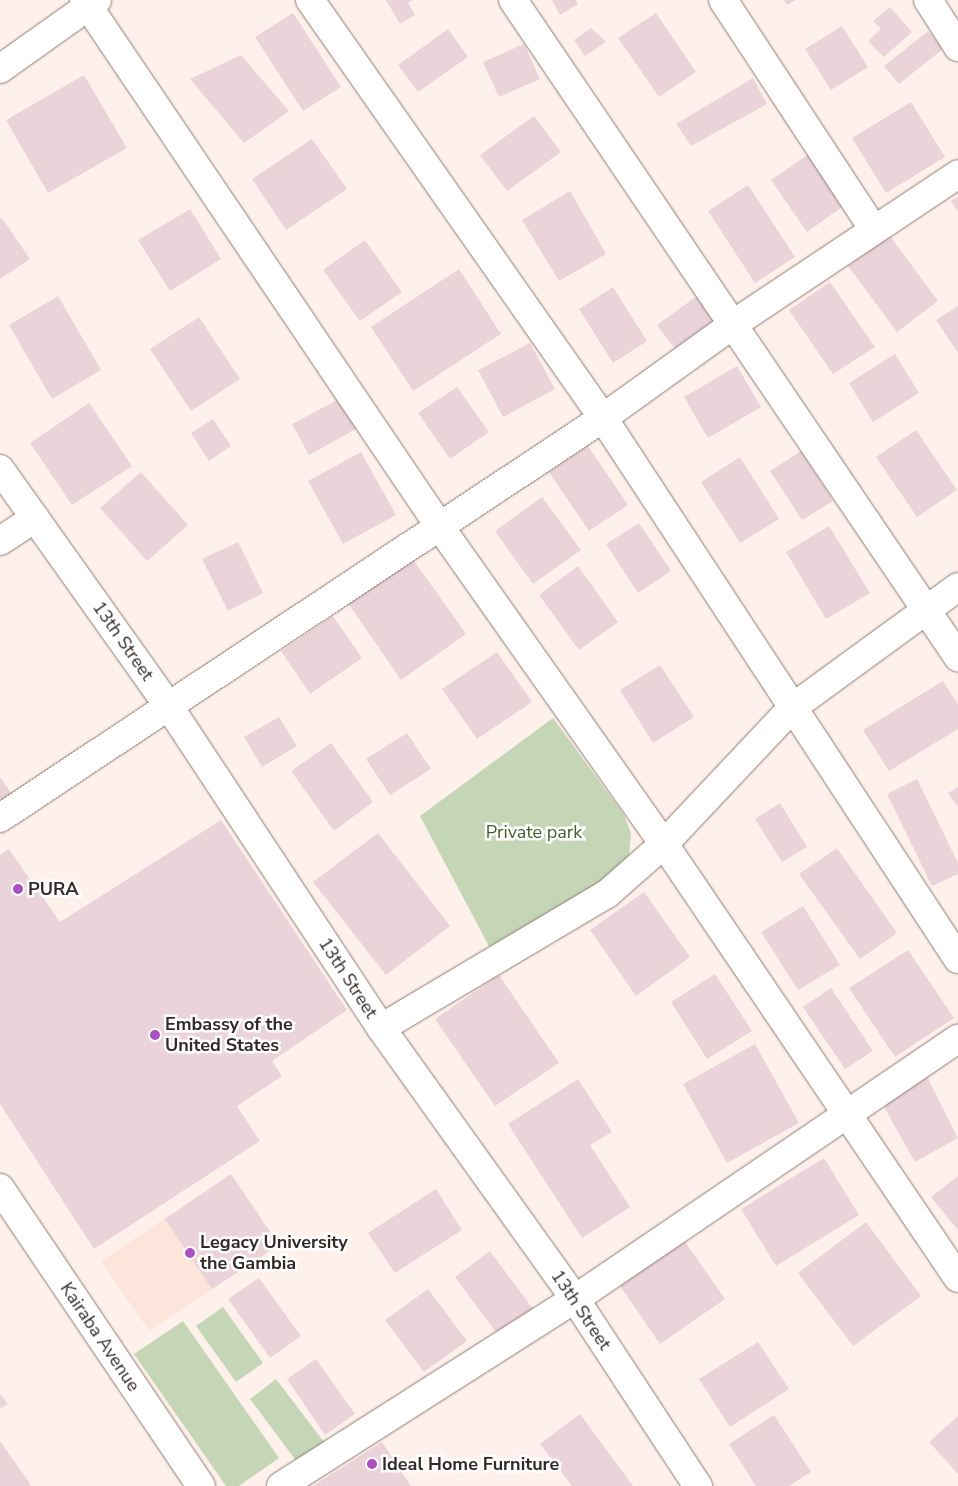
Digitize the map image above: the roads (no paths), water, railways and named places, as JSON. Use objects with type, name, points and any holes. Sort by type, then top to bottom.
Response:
[{"type":"street","points":[[310,0],[603,418],[958,959]]},
{"type":"street","points":[[514,0],[735,323],[958,657]]},
{"type":"street","points":[[722,0],[874,230]]},
{"type":"street","points":[[928,0],[958,47]]},
{"type":"street","points":[[0,68],[90,2],[438,524],[664,844],[958,1278]]},
{"type":"street","points":[[0,818],[438,524],[603,418],[735,323],[958,174]]},
{"type":"street","name":"13th Street","points":[[0,469],[168,705],[381,1028],[575,1299],[698,1486]]},
{"type":"street","points":[[0,541],[35,518]]},
{"type":"street","points":[[381,1028],[607,894],[664,844],[792,708],[928,612],[958,587]]},
{"type":"street","points":[[282,1486],[575,1299],[958,1040]]},
{"type":"street","name":"Kairaba Avenue","points":[[0,1188],[201,1486]]},
{"type":"place","name":"PURA","points":[[18,889]]},
{"type":"place","name":"Embassy of the United States","points":[[155,1035]]},
{"type":"place","name":"Legacy University the Gambia","points":[[190,1253]]},
{"type":"place","name":"Ideal Home Furniture","points":[[372,1464]]},
{"type":"park label","name":"Private park","points":[[534,832]]}]
